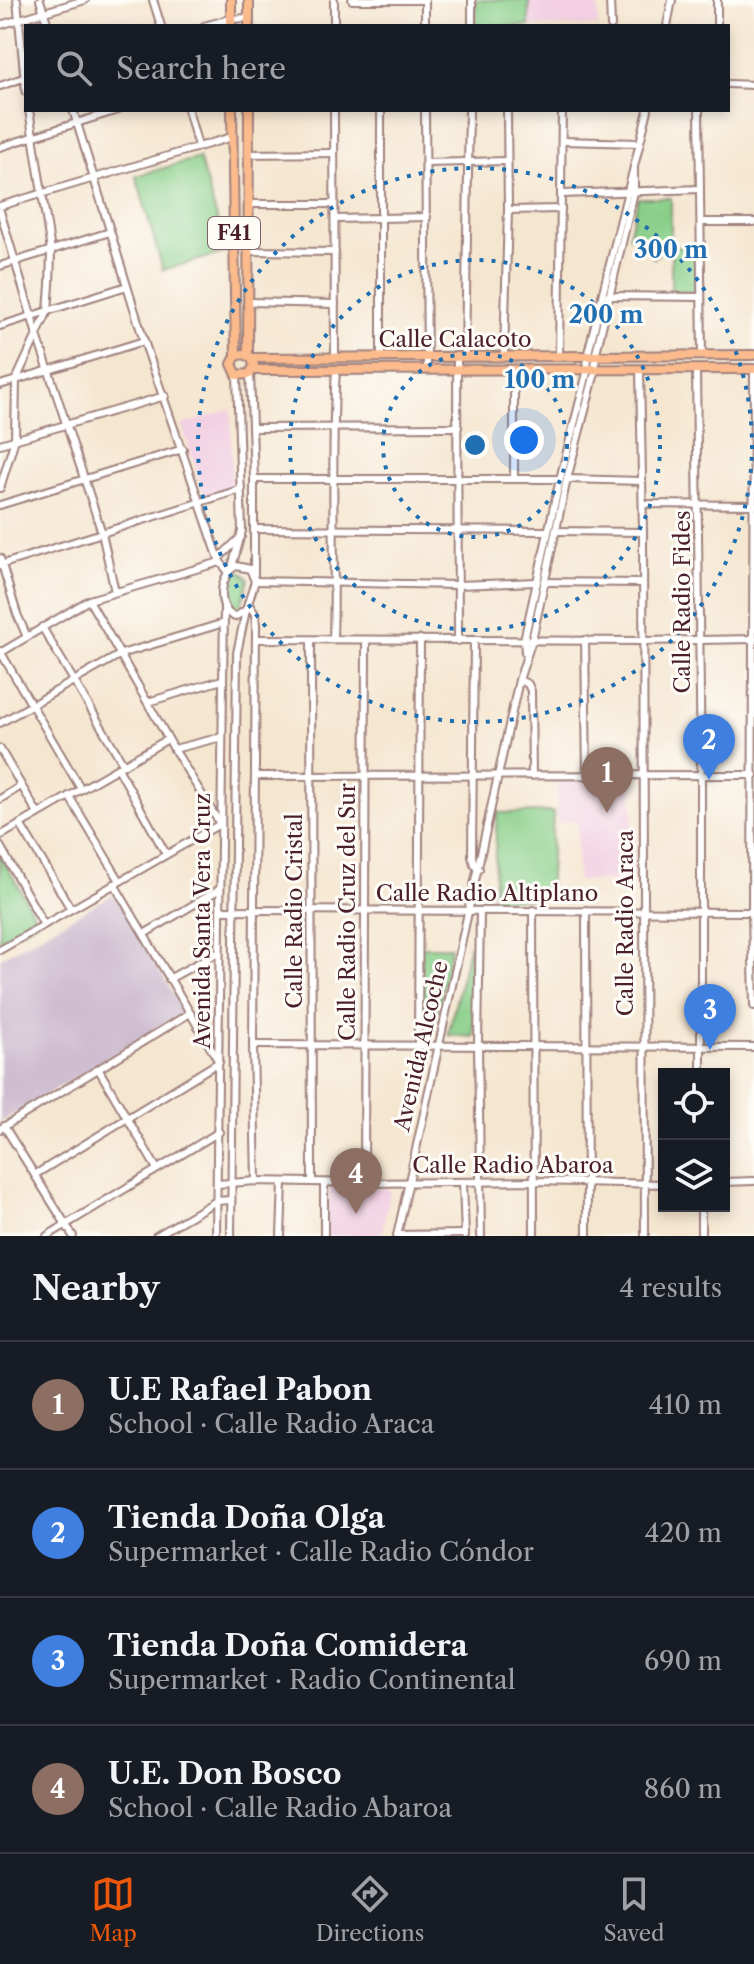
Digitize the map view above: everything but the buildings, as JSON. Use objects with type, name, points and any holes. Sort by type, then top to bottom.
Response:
[{"type":"main road","points":[[231,0],[231,22]]},
{"type":"main road","points":[[249,0],[249,22]]},
{"type":"main road","name":"F41","points":[[232,112],[236,356]]},
{"type":"main road","name":"F41","points":[[249,112],[250,357]]},
{"type":"main road","name":"Calle Calacoto","points":[[236,356],[754,355]]},
{"type":"main road","points":[[236,356],[232,364],[237,375]]},
{"type":"main road","points":[[250,357],[251,372]]},
{"type":"main road","name":"Calle Calacoto","points":[[237,375],[336,370],[754,369]]},
{"type":"street","points":[[17,0],[24,68]]},
{"type":"street","points":[[40,0],[47,24]]},
{"type":"street","points":[[0,25],[85,0]]},
{"type":"street","points":[[153,0],[160,24]]},
{"type":"street","points":[[334,0],[334,24]]},
{"type":"street","points":[[352,0],[425,0],[425,24]]},
{"type":"street","points":[[472,0],[472,24]]},
{"type":"street","points":[[610,0],[611,24]]},
{"type":"street","points":[[667,24],[672,0]]},
{"type":"street","points":[[717,0],[717,24]]},
{"type":"street","points":[[231,22],[249,22]]},
{"type":"street","points":[[0,86],[24,78]]},
{"type":"street","points":[[730,84],[754,85]]},
{"type":"street","points":[[0,488],[15,439],[16,380],[48,311],[51,251],[29,112]]},
{"type":"street","points":[[74,112],[144,341],[220,560],[230,569]]},
{"type":"street","points":[[0,147],[111,112]]},
{"type":"street","points":[[189,112],[198,146]]},
{"type":"street","points":[[334,112],[335,357]]},
{"type":"street","points":[[381,112],[381,357]]},
{"type":"street","points":[[425,112],[427,369]]},
{"type":"street","points":[[458,641],[457,369],[461,357],[469,112]]},
{"type":"street","points":[[504,357],[507,112]]},
{"type":"street","points":[[559,356],[562,112]]},
{"type":"street","points":[[591,357],[608,296],[648,112]]},
{"type":"street","points":[[699,112],[702,356]]},
{"type":"street","points":[[115,592],[102,533],[37,335],[0,209],[93,176],[232,137]]},
{"type":"street","points":[[562,141],[640,143]]},
{"type":"street","points":[[249,154],[334,153]]},
{"type":"street","points":[[426,163],[507,161]]},
{"type":"street","points":[[562,194],[700,189]]},
{"type":"street","points":[[479,869],[540,582],[592,369],[591,357],[630,192]]},
{"type":"street","points":[[249,204],[334,204]]},
{"type":"street","points":[[508,210],[561,209]]},
{"type":"street","points":[[335,219],[427,217]]},
{"type":"street","points":[[701,222],[754,222]]},
{"type":"street","points":[[0,266],[110,232]]},
{"type":"street","points":[[250,251],[335,252]]},
{"type":"street","points":[[0,326],[127,286]]},
{"type":"street","points":[[608,296],[701,297]]},
{"type":"street","points":[[250,302],[335,304]]},
{"type":"street","points":[[0,385],[144,341]]},
{"type":"street","points":[[514,369],[514,479]]},
{"type":"street","name":"Calle Radio Araca","points":[[640,369],[644,641],[645,1236]]},
{"type":"street","points":[[754,369],[754,1006]]},
{"type":"street","points":[[333,639],[332,428],[336,370]]},
{"type":"street","name":"Calle Radio Fides","points":[[696,370],[701,1068]]},
{"type":"street","points":[[251,372],[254,578]]},
{"type":"street","points":[[230,569],[241,537],[237,375]]},
{"type":"street","points":[[0,444],[165,396]]},
{"type":"street","points":[[252,428],[458,427]]},
{"type":"street","points":[[0,505],[183,449]]},
{"type":"street","points":[[254,479],[642,481]]},
{"type":"street","points":[[27,637],[1,562],[242,489]]},
{"type":"street","points":[[643,504],[753,505]]},
{"type":"street","points":[[254,529],[643,532]]},
{"type":"street","points":[[81,789],[0,652],[89,600],[220,560],[241,537]]},
{"type":"street","points":[[230,569],[244,566],[254,578],[335,582],[457,585],[643,583]]},
{"type":"street","name":"Avenida Santa Vera Cruz","points":[[216,1236],[223,580],[230,569]]},
{"type":"street","name":"Avenida Santa Vera Cruz","points":[[231,1236],[237,653],[254,578]]},
{"type":"street","points":[[0,950],[220,824],[89,600]]},
{"type":"street","points":[[224,607],[232,616],[239,616],[247,607],[255,614],[253,1045],[256,1181]]},
{"type":"street","points":[[0,723],[121,654],[224,623]]},
{"type":"street","points":[[42,627],[121,766],[166,854]]},
{"type":"street","points":[[256,639],[754,639]]},
{"type":"street","points":[[418,1047],[420,639]]},
{"type":"street","name":"Calle Radio Cristal","points":[[311,640],[312,1182]]},
{"type":"street","points":[[474,640],[472,856],[479,869]]},
{"type":"street","points":[[585,640],[587,776]]},
{"type":"street","name":"Calle Radio Cruz del Sur","points":[[364,1183],[366,641]]},
{"type":"street","points":[[148,702],[222,680]]},
{"type":"street","points":[[519,680],[528,684],[531,691],[532,776]]},
{"type":"street","points":[[174,749],[222,737]]},
{"type":"street","points":[[0,836],[168,739]]},
{"type":"street","points":[[0,749],[38,814]]},
{"type":"street","points":[[255,776],[754,775]]},
{"type":"street","points":[[0,799],[21,786]]},
{"type":"street","points":[[36,1174],[219,1062],[169,979],[69,796]]},
{"type":"street","points":[[20,824],[71,909]]},
{"type":"street","points":[[0,846],[44,925]]},
{"type":"street","name":"Avenida Alcoche","points":[[397,1236],[479,869]]},
{"type":"street","points":[[144,934],[220,889]]},
{"type":"street","name":"Calle Radio Altiplano","points":[[220,910],[753,912]]},
{"type":"street","points":[[533,910],[534,1236]]},
{"type":"street","points":[[586,910],[587,1236]]},
{"type":"street","points":[[480,911],[478,1046],[481,1236]]},
{"type":"street","points":[[169,979],[218,952]]},
{"type":"street","points":[[73,1236],[36,1174],[2,1128],[190,1013]]},
{"type":"street","points":[[253,1045],[754,1047]]},
{"type":"street","points":[[99,1070],[157,1169]]},
{"type":"street","points":[[47,1236],[219,1132]]},
{"type":"street","name":"Calle Radio Abaroa","points":[[217,1184],[256,1181],[658,1184]]},
{"type":"street","points":[[730,1182],[754,1181]]},
{"type":"street","points":[[281,1236],[283,1182]]},
{"type":"street","points":[[397,1236],[465,1235],[463,1182]]},
{"type":"street","points":[[324,1183],[324,1236]]},
{"type":"street","points":[[157,1236],[216,1201],[231,1200]]},
{"type":"street","points":[[701,1212],[701,1236]]},
{"type":"shaded area","points":[[530,0],[598,0],[598,24],[530,24]]},
{"type":"shaded area","points":[[231,409],[232,488],[205,497],[182,425]]},
{"type":"shaded area","points":[[557,781],[633,782],[633,880],[577,881],[577,821],[557,821]]},
{"type":"shaded area","points":[[114,894],[184,1012],[0,1122],[0,958]]},
{"type":"shaded area","points":[[388,1188],[390,1192],[381,1236],[327,1236],[330,1189]]},
{"type":"green space","points":[[476,0],[529,0],[529,24],[476,24]]},
{"type":"green space","points":[[199,158],[227,252],[163,270],[136,176]]},
{"type":"green space","points":[[638,198],[671,198],[671,239],[654,258],[629,235]]},
{"type":"green space","points":[[671,247],[698,247],[698,292],[671,292]]},
{"type":"green space","points":[[234,571],[241,571],[249,579],[241,607],[233,611],[228,603],[227,591]]},
{"type":"green space","points":[[553,812],[549,899],[493,899],[497,813]]},
{"type":"green space","points":[[0,854],[38,921],[0,942]]},
{"type":"green space","points":[[469,945],[474,1037],[448,1035]]},
{"type":"green space","points":[[420,947],[451,947],[432,1037],[422,1037]]},
{"type":"place","name":"Tienda Doña Olga","points":[[709,780]]},
{"type":"place","name":"U.E Rafael Pabon","points":[[607,813]]},
{"type":"place","name":"Tienda Doña Comidera","points":[[710,1050]]},
{"type":"place","name":"U.E. Don Bosco","points":[[356,1214]]}]
